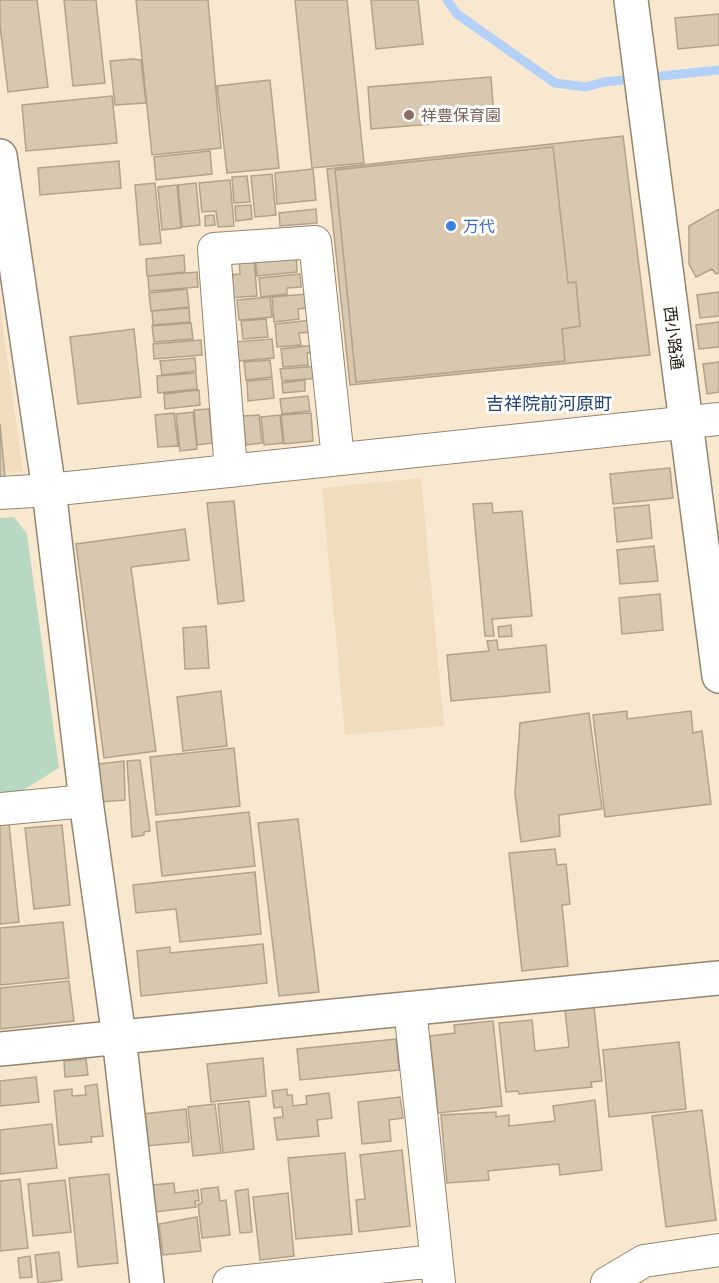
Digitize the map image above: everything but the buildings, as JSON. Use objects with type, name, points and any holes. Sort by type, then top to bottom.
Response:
[{"type":"street","name":"西小路通","points":[[631,0],[684,422],[719,676]]},
{"type":"street","points":[[0,156],[49,490],[86,801],[119,1036],[147,1283]]},
{"type":"street","points":[[231,471],[214,249],[315,242],[338,459]]},
{"type":"street","points":[[0,493],[49,490],[719,418]]},
{"type":"street","points":[[0,809],[86,801]]},
{"type":"street","points":[[0,1048],[719,978]]},
{"type":"street","points":[[229,1283],[437,1272],[410,1008]]},
{"type":"street","points":[[607,1283],[644,1261],[719,1250]]},
{"type":"shaded area","points":[[0,306],[23,472],[0,475]]},
{"type":"shaded area","points":[[421,478],[444,726],[345,735],[322,488]]},
{"type":"green space","points":[[14,517],[27,534],[59,768],[20,792],[0,794],[0,518]]},
{"type":"waterway","points":[[447,0],[457,14],[555,83],[586,87],[604,82],[719,70]]},
{"type":"place","name":"祥豊保育園","points":[[409,115]]},
{"type":"place","name":"万代","points":[[451,226]]},
{"type":"district","name":"吉祥院前河原町","points":[[549,404]]}]
